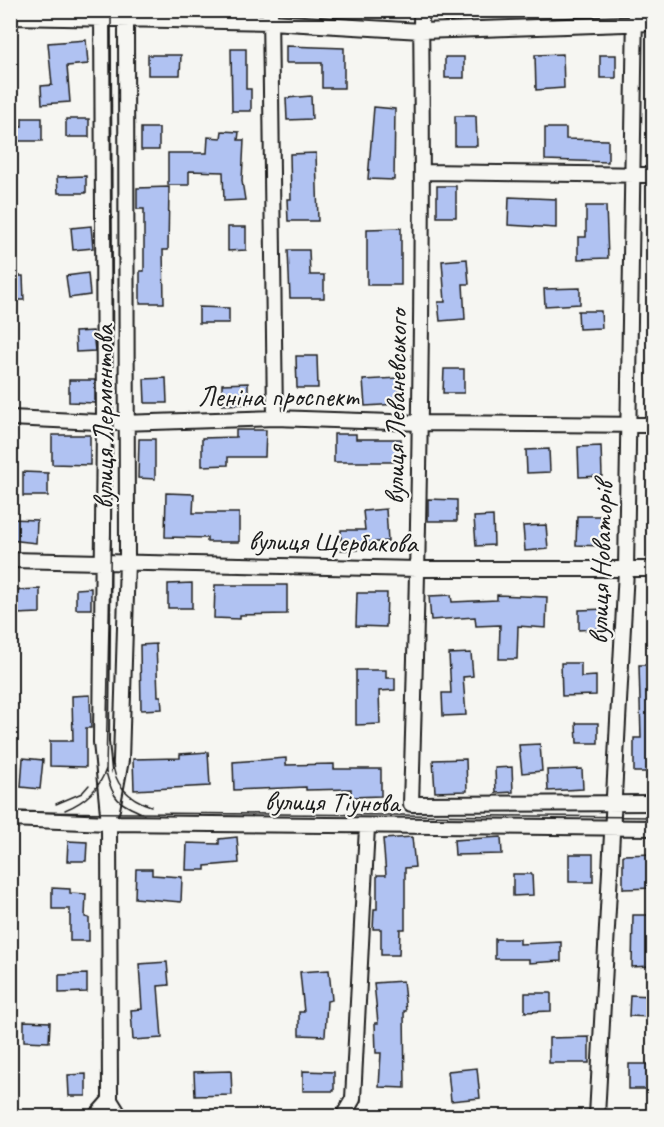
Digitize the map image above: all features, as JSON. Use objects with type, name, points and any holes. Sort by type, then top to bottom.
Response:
[{"type":"street","name":"вулиця Леваневського","points":[[421,10],[424,172],[421,423],[411,804],[616,803]]},
{"type":"street","name":"вулиця Лермонтова","points":[[102,15],[104,422],[101,742],[109,823],[110,1100]]},
{"type":"street","name":"вулиця Лермонтова","points":[[109,823],[121,760],[127,561],[129,422],[127,15]]},
{"type":"street","points":[[270,16],[274,418]]},
{"type":"street","points":[[10,17],[270,16],[421,31],[635,17],[654,23]]},
{"type":"street","name":"вулиця Новаторів","points":[[597,1116],[615,828],[626,570],[635,17]]},
{"type":"street","points":[[424,172],[654,175]]},
{"type":"street","name":"Леніна проспект","points":[[10,418],[104,422],[274,418],[421,423],[654,425]]},
{"type":"street","name":"вулиця Щербакова","points":[[10,561],[127,561],[418,569],[654,569]]},
{"type":"street","points":[[616,803],[654,803]]},
{"type":"street","name":"вулиця Тіунова","points":[[10,819],[367,827],[654,828]]},
{"type":"street","points":[[343,1116],[353,1099],[367,827]]},
{"type":"street","points":[[96,1116],[110,1100],[120,1116]]},
{"type":"building","points":[[86,40],[88,64],[67,66],[70,102],[42,104],[41,86],[52,85],[48,43]]},
{"type":"building","points":[[286,46],[344,48],[344,88],[322,88],[322,63],[286,63]]},
{"type":"building","points":[[231,49],[246,49],[246,89],[251,89],[251,111],[232,111]]},
{"type":"building","points":[[563,54],[564,88],[536,90],[535,55]]},
{"type":"building","points":[[148,55],[181,55],[180,75],[148,75]]},
{"type":"building","points":[[600,55],[616,55],[616,78],[600,78]]},
{"type":"building","points":[[445,57],[464,57],[464,78],[445,78]]},
{"type":"building","points":[[311,96],[312,119],[287,120],[286,98]]},
{"type":"building","points":[[374,107],[395,109],[394,180],[368,179]]},
{"type":"building","points":[[455,116],[476,116],[477,146],[455,146]]},
{"type":"building","points":[[22,118],[42,118],[42,141],[10,141],[10,127],[22,127]]},
{"type":"building","points":[[66,119],[89,119],[89,137],[66,137]]},
{"type":"building","points":[[141,128],[159,128],[159,150],[141,150]]},
{"type":"building","points":[[545,128],[566,128],[566,139],[608,140],[608,162],[545,160]]},
{"type":"building","points":[[222,131],[239,132],[238,140],[244,140],[242,181],[245,200],[224,201],[223,172],[189,171],[189,185],[168,185],[168,153],[207,153],[208,137],[221,138]]},
{"type":"building","points":[[316,153],[318,221],[288,221],[287,199],[291,199],[290,154]]},
{"type":"building","points":[[86,176],[86,193],[58,193],[57,177]]},
{"type":"building","points":[[437,186],[456,186],[456,217],[437,217]]},
{"type":"building","points":[[169,187],[168,250],[163,250],[164,303],[140,303],[140,271],[144,271],[144,209],[137,209],[137,188]]},
{"type":"building","points":[[509,197],[556,199],[556,228],[508,225]]},
{"type":"building","points":[[586,206],[606,206],[608,258],[578,259],[578,237],[586,237]]},
{"type":"building","points":[[91,226],[93,248],[73,250],[71,228]]},
{"type":"building","points":[[228,227],[246,227],[246,250],[228,251]]},
{"type":"building","points":[[401,228],[401,285],[367,285],[367,229]]},
{"type":"building","points":[[288,250],[309,250],[310,275],[324,275],[324,298],[290,298]]},
{"type":"building","points":[[467,259],[469,284],[463,284],[465,319],[440,321],[438,302],[445,302],[442,261]]},
{"type":"building","points":[[88,273],[90,295],[69,298],[66,276]]},
{"type":"building","points":[[10,276],[23,276],[24,300],[10,300]]},
{"type":"building","points":[[580,288],[580,304],[545,306],[544,289]]},
{"type":"building","points":[[199,307],[229,308],[229,323],[199,323]]},
{"type":"building","points":[[578,311],[601,311],[602,328],[579,329]]},
{"type":"building","points":[[93,331],[95,351],[76,352],[75,332]]},
{"type":"building","points":[[296,356],[317,356],[318,388],[297,388]]},
{"type":"building","points":[[444,369],[464,369],[464,393],[443,393]]},
{"type":"building","points":[[166,378],[167,403],[145,403],[144,379]]},
{"type":"building","points":[[398,378],[399,404],[365,406],[363,380]]},
{"type":"building","points":[[69,380],[95,380],[95,403],[69,402]]},
{"type":"building","points":[[248,383],[248,404],[222,405],[222,384]]},
{"type":"building","points":[[236,430],[266,430],[265,457],[228,457],[228,465],[202,466],[202,438],[236,437]]},
{"type":"building","points":[[334,434],[356,434],[356,439],[401,439],[401,462],[334,462]]},
{"type":"building","points":[[52,435],[90,435],[90,465],[52,464]]},
{"type":"building","points":[[139,439],[155,439],[155,479],[138,478]]},
{"type":"building","points":[[601,446],[602,476],[579,477],[578,447]]},
{"type":"building","points":[[549,449],[550,472],[527,473],[526,450]]},
{"type":"building","points":[[23,472],[48,473],[48,496],[23,496]]},
{"type":"building","points":[[166,493],[194,494],[193,513],[239,513],[239,542],[207,542],[207,538],[165,537]]},
{"type":"building","points":[[428,499],[457,500],[457,521],[428,521]]},
{"type":"building","points":[[386,509],[388,541],[357,544],[357,550],[341,550],[341,530],[365,530],[363,511]]},
{"type":"building","points":[[493,516],[494,545],[476,546],[474,517]]},
{"type":"building","points":[[577,516],[602,516],[602,546],[576,545]]},
{"type":"building","points":[[10,519],[37,520],[36,543],[10,540]]},
{"type":"building","points":[[546,525],[548,549],[525,551],[523,526]]},
{"type":"building","points":[[192,583],[192,608],[168,608],[168,584]]},
{"type":"building","points":[[215,585],[287,585],[287,614],[240,615],[240,619],[214,618]]},
{"type":"building","points":[[91,588],[91,609],[76,609],[76,589]]},
{"type":"building","points":[[40,589],[40,613],[16,614],[15,590]]},
{"type":"building","points":[[357,593],[387,593],[386,627],[356,626]]},
{"type":"building","points":[[451,595],[452,602],[497,600],[497,595],[547,597],[546,628],[518,626],[517,659],[499,659],[500,625],[476,626],[475,617],[431,620],[429,596]]},
{"type":"building","points":[[606,609],[606,628],[579,630],[579,610]]},
{"type":"building","points":[[156,644],[158,696],[161,696],[162,709],[141,710],[140,645]]},
{"type":"building","points":[[471,653],[473,676],[463,677],[466,715],[443,716],[442,693],[451,693],[449,654]]},
{"type":"building","points":[[561,663],[581,663],[581,677],[596,676],[596,695],[562,696]]},
{"type":"building","points":[[639,665],[654,665],[654,772],[634,772],[634,738],[641,738]]},
{"type":"building","points":[[356,670],[386,670],[386,678],[395,678],[395,690],[379,691],[380,724],[356,725]]},
{"type":"building","points":[[90,695],[91,728],[86,728],[86,767],[50,766],[50,741],[73,741],[72,696]]},
{"type":"building","points":[[576,723],[598,723],[598,743],[577,743]]},
{"type":"building","points":[[540,744],[542,771],[522,773],[519,745]]},
{"type":"building","points":[[208,752],[210,786],[134,790],[133,759],[180,758],[180,754]]},
{"type":"building","points":[[23,758],[43,760],[40,789],[21,787]]},
{"type":"building","points":[[286,758],[286,765],[334,764],[334,769],[381,769],[381,796],[351,797],[351,789],[306,790],[306,787],[234,790],[233,762]]},
{"type":"building","points":[[466,759],[467,791],[435,792],[433,760]]},
{"type":"building","points":[[512,767],[513,792],[496,793],[495,768]]},
{"type":"building","points":[[582,769],[583,789],[548,791],[547,770]]},
{"type":"building","points":[[237,837],[239,863],[205,866],[205,870],[186,870],[187,843],[219,844],[219,839]]},
{"type":"building","points":[[412,837],[415,867],[405,868],[405,929],[400,929],[399,955],[381,955],[381,929],[373,929],[374,909],[377,909],[377,875],[386,875],[383,839]]},
{"type":"building","points":[[501,837],[502,854],[455,855],[454,840]]},
{"type":"building","points":[[68,841],[87,842],[86,861],[67,861]]},
{"type":"building","points":[[569,854],[593,854],[593,882],[569,882]]},
{"type":"building","points":[[654,854],[654,888],[623,889],[623,855]]},
{"type":"building","points":[[136,869],[152,869],[152,875],[182,877],[181,902],[135,898]]},
{"type":"building","points":[[513,874],[532,874],[533,895],[513,896]]},
{"type":"building","points":[[52,888],[70,889],[70,893],[86,894],[85,917],[89,918],[89,941],[70,941],[70,909],[52,909]]},
{"type":"building","points":[[633,915],[654,915],[654,939],[649,939],[650,966],[632,967]]},
{"type":"building","points":[[495,939],[520,939],[520,944],[561,942],[561,961],[529,963],[529,959],[495,959]]},
{"type":"building","points":[[167,962],[169,985],[158,986],[162,1038],[133,1040],[131,1010],[142,1009],[139,964]]},
{"type":"building","points":[[329,970],[332,1000],[327,1001],[325,1036],[299,1035],[299,1012],[304,1012],[300,972]]},
{"type":"building","points":[[87,974],[87,992],[59,993],[59,975]]},
{"type":"building","points":[[403,981],[406,1011],[404,1011],[405,1088],[379,1087],[381,1053],[376,1053],[375,1023],[378,1023],[374,983]]},
{"type":"building","points":[[525,993],[551,993],[551,1011],[525,1012]]},
{"type":"building","points":[[630,995],[652,996],[651,1017],[629,1016]]},
{"type":"building","points":[[24,1021],[50,1022],[49,1042],[24,1041]]},
{"type":"building","points":[[589,1037],[589,1063],[549,1063],[549,1038]]},
{"type":"building","points":[[629,1064],[654,1064],[654,1089],[629,1089]]},
{"type":"building","points":[[477,1068],[480,1098],[451,1101],[448,1071]]},
{"type":"building","points":[[231,1071],[232,1095],[195,1096],[194,1072]]},
{"type":"building","points":[[303,1071],[334,1072],[334,1091],[303,1091]]},
{"type":"building","points":[[86,1074],[86,1096],[69,1096],[68,1075]]},
{"type":"tram line","points":[[111,10],[113,422],[106,772],[114,795],[128,807],[144,814]]},
{"type":"tram line","points":[[113,759],[115,776],[123,789],[129,795],[151,806]]},
{"type":"tram line","points":[[65,810],[90,794],[106,769]]},
{"type":"tram line","points":[[56,804],[82,793],[89,785]]},
{"type":"tram line","points":[[10,812],[654,817]]}]
